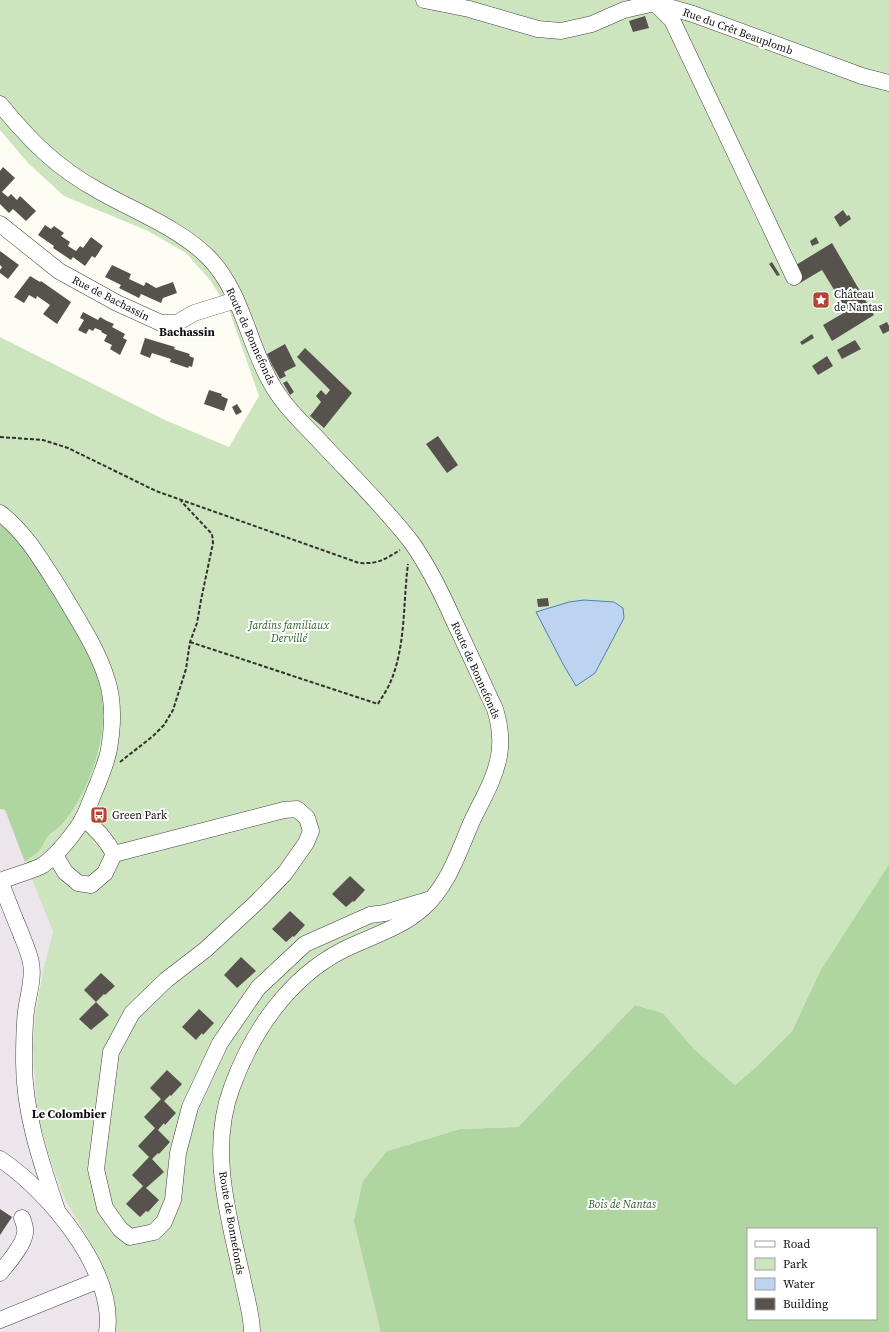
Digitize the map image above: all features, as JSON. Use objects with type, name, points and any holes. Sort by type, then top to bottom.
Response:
[{"type":"street","name":"Rue du Crêt Beauplomb","points":[[424,0],[469,9],[538,29],[561,31],[592,24],[624,10],[656,2],[693,14],[862,76],[889,83]]},
{"type":"street","points":[[656,2],[672,20],[794,277]]},
{"type":"street","name":"Route de Bonnefonds","points":[[0,104],[24,133],[70,174],[190,242],[208,257],[224,276],[236,300],[253,346],[271,384],[291,411],[382,508],[412,543],[439,589],[492,702],[500,724],[499,756],[494,776],[446,879],[433,899],[410,918],[341,951],[314,968],[302,978],[267,1019],[249,1048],[239,1068],[224,1111],[221,1132],[221,1160],[224,1189],[252,1332]]},
{"type":"street","name":"Rue de Bachassin","points":[[0,224],[59,271],[117,303],[161,323],[177,323],[194,313],[236,300]]},
{"type":"street","points":[[0,513],[18,529],[33,547],[95,649],[107,680],[112,703],[112,727],[109,750],[104,768],[83,818],[72,834],[54,855],[41,866],[0,881],[31,964],[31,979],[24,1038],[26,1093],[30,1120],[37,1148],[56,1210]]},
{"type":"street","points":[[114,854],[284,810],[297,809],[307,818],[311,831],[306,843],[285,873],[258,901],[205,950],[166,980],[132,1013],[111,1052],[96,1169],[105,1208],[120,1229],[130,1237],[154,1232],[164,1222],[173,1200],[178,1153],[190,1107],[220,1043],[258,988],[305,944],[370,916],[433,899]]},
{"type":"street","points":[[83,818],[106,840],[114,854]]},
{"type":"street","points":[[54,855],[65,872],[78,883],[91,885],[105,873],[114,854]]},
{"type":"street","points":[[0,1159],[15,1170],[56,1210],[87,1255],[99,1280],[105,1298],[107,1332]]},
{"type":"street","points":[[0,1273],[23,1240],[25,1233],[22,1218]]},
{"type":"street","points":[[0,1320],[99,1280]]},
{"type":"path","points":[[0,437],[43,440],[68,448],[156,491],[359,563],[372,564],[384,560],[412,543]]},
{"type":"path","points":[[104,768],[123,761],[154,736],[164,725],[173,710],[186,669],[190,642],[197,623],[213,543],[212,534],[180,500]]},
{"type":"path","points":[[190,642],[378,704],[390,683],[396,665],[403,626],[405,584],[408,564]]},
{"type":"shaded area","points":[[0,809],[5,810],[53,932],[38,992],[33,1047],[38,1117],[49,1156],[65,1200],[89,1240],[102,1266],[114,1300],[148,1332],[0,1332]]},
{"type":"green space","name":"Jardins familiaux Dervillé","points":[[0,0],[889,0],[889,864],[820,971],[792,1031],[756,1067],[735,1085],[694,1049],[663,1013],[635,1005],[518,1127],[460,1129],[387,1151],[380,1332],[115,1332],[113,1310],[114,1300],[110,1286],[89,1240],[65,1200],[49,1156],[38,1117],[33,1047],[35,1014],[43,970],[53,932],[25,862],[40,850],[47,838],[64,823],[89,779],[100,749],[104,717],[100,684],[88,654],[0,523],[0,337],[165,420],[229,447],[259,396],[229,310],[210,280],[186,253],[148,231],[64,196],[28,163],[0,130]]},
{"type":"green space","points":[[0,523],[17,540],[31,558],[69,618],[97,673],[103,702],[101,738],[97,756],[84,790],[63,823],[47,838],[42,848],[25,862],[5,810],[0,809]]},
{"type":"green space","name":"Bois de Nantas","points":[[889,864],[889,1332],[380,1332],[354,1221],[363,1181],[387,1151],[460,1129],[518,1127],[635,1005],[663,1013],[694,1049],[735,1085],[756,1067],[792,1031],[820,971]]},
{"type":"water","points":[[584,600],[614,602],[623,608],[624,618],[595,673],[576,686],[536,612],[569,602]]},
{"type":"building","points":[[645,16],[649,28],[633,32],[629,21]]},
{"type":"building","points":[[3,167],[15,178],[2,192],[8,197],[11,194],[17,200],[20,196],[36,211],[26,221],[13,209],[9,213],[0,204],[0,171]]},
{"type":"building","points":[[843,210],[851,219],[840,227],[834,217]]},
{"type":"building","points":[[45,225],[51,229],[54,226],[64,233],[61,236],[70,242],[68,246],[76,251],[80,246],[83,248],[91,237],[103,246],[95,258],[92,256],[85,266],[73,257],[71,260],[53,248],[54,246],[38,235]]},
{"type":"building","points":[[816,237],[819,243],[812,246],[810,241]]},
{"type":"building","points":[[832,243],[874,315],[832,341],[823,325],[847,311],[822,270],[800,283],[791,268]]},
{"type":"building","points":[[0,251],[19,265],[8,279],[0,273],[2,267],[0,265]]},
{"type":"building","points":[[772,262],[780,275],[777,276],[769,264]]},
{"type":"building","points":[[112,265],[131,274],[129,279],[144,286],[146,282],[156,288],[173,282],[177,293],[163,298],[161,303],[141,294],[139,298],[119,288],[121,285],[105,277]]},
{"type":"building","points":[[30,276],[40,282],[41,281],[71,302],[57,324],[43,314],[50,305],[37,296],[36,299],[29,295],[24,303],[14,297]]},
{"type":"building","points":[[83,312],[98,320],[100,317],[114,324],[112,327],[125,334],[123,338],[127,340],[120,355],[110,349],[112,345],[104,341],[107,335],[101,332],[102,331],[95,328],[93,331],[89,329],[86,334],[78,330],[84,320],[80,318]]},
{"type":"building","points":[[887,322],[889,331],[883,334],[879,326]]},
{"type":"building","points":[[812,334],[814,338],[802,345],[800,342]]},
{"type":"building","points":[[145,338],[175,347],[174,349],[190,354],[189,356],[194,358],[192,367],[189,366],[188,368],[170,362],[171,359],[152,353],[150,358],[140,354]]},
{"type":"building","points":[[855,340],[861,349],[842,359],[837,350]]},
{"type":"building","points":[[285,344],[296,366],[284,372],[286,376],[280,379],[267,354]]},
{"type":"building","points":[[305,348],[352,393],[324,428],[310,416],[321,402],[316,396],[321,390],[326,395],[330,390],[297,357]]},
{"type":"building","points":[[827,356],[833,366],[818,375],[812,366]]},
{"type":"building","points":[[287,381],[294,392],[290,395],[283,383]]},
{"type":"building","points":[[209,390],[222,394],[221,396],[228,399],[224,411],[204,404]]},
{"type":"building","points":[[237,404],[242,412],[236,415],[232,407]]},
{"type":"building","points":[[438,436],[458,465],[447,473],[426,444]]},
{"type":"building","points":[[548,598],[549,606],[538,607],[537,599]]},
{"type":"building","points":[[350,876],[365,890],[354,902],[353,901],[346,907],[332,894]]},
{"type":"building","points":[[290,911],[305,925],[294,937],[293,936],[286,942],[272,929]]},
{"type":"building","points":[[241,957],[256,971],[237,988],[224,975]]},
{"type":"building","points":[[101,973],[115,986],[96,1002],[84,990]]},
{"type":"building","points":[[96,1002],[109,1015],[91,1030],[79,1019]]},
{"type":"building","points":[[199,1009],[214,1023],[196,1040],[182,1027]]},
{"type":"building","points":[[167,1070],[182,1084],[164,1101],[176,1113],[158,1130],[170,1142],[152,1159],[164,1172],[146,1188],[159,1200],[148,1212],[146,1211],[140,1217],[126,1204],[143,1186],[132,1175],[149,1157],[138,1146],[155,1128],[144,1117],[161,1099],[150,1088]]},
{"type":"building","points":[[0,1209],[12,1217],[0,1235]]},
{"type":"place","name":"Château de Nantas","points":[[821,300]]},
{"type":"place","name":"Green Park","points":[[99,815]]},
{"type":"district","name":"Bachassin","points":[[187,332]]},
{"type":"district","name":"Le Colombier","points":[[69,1114]]}]
